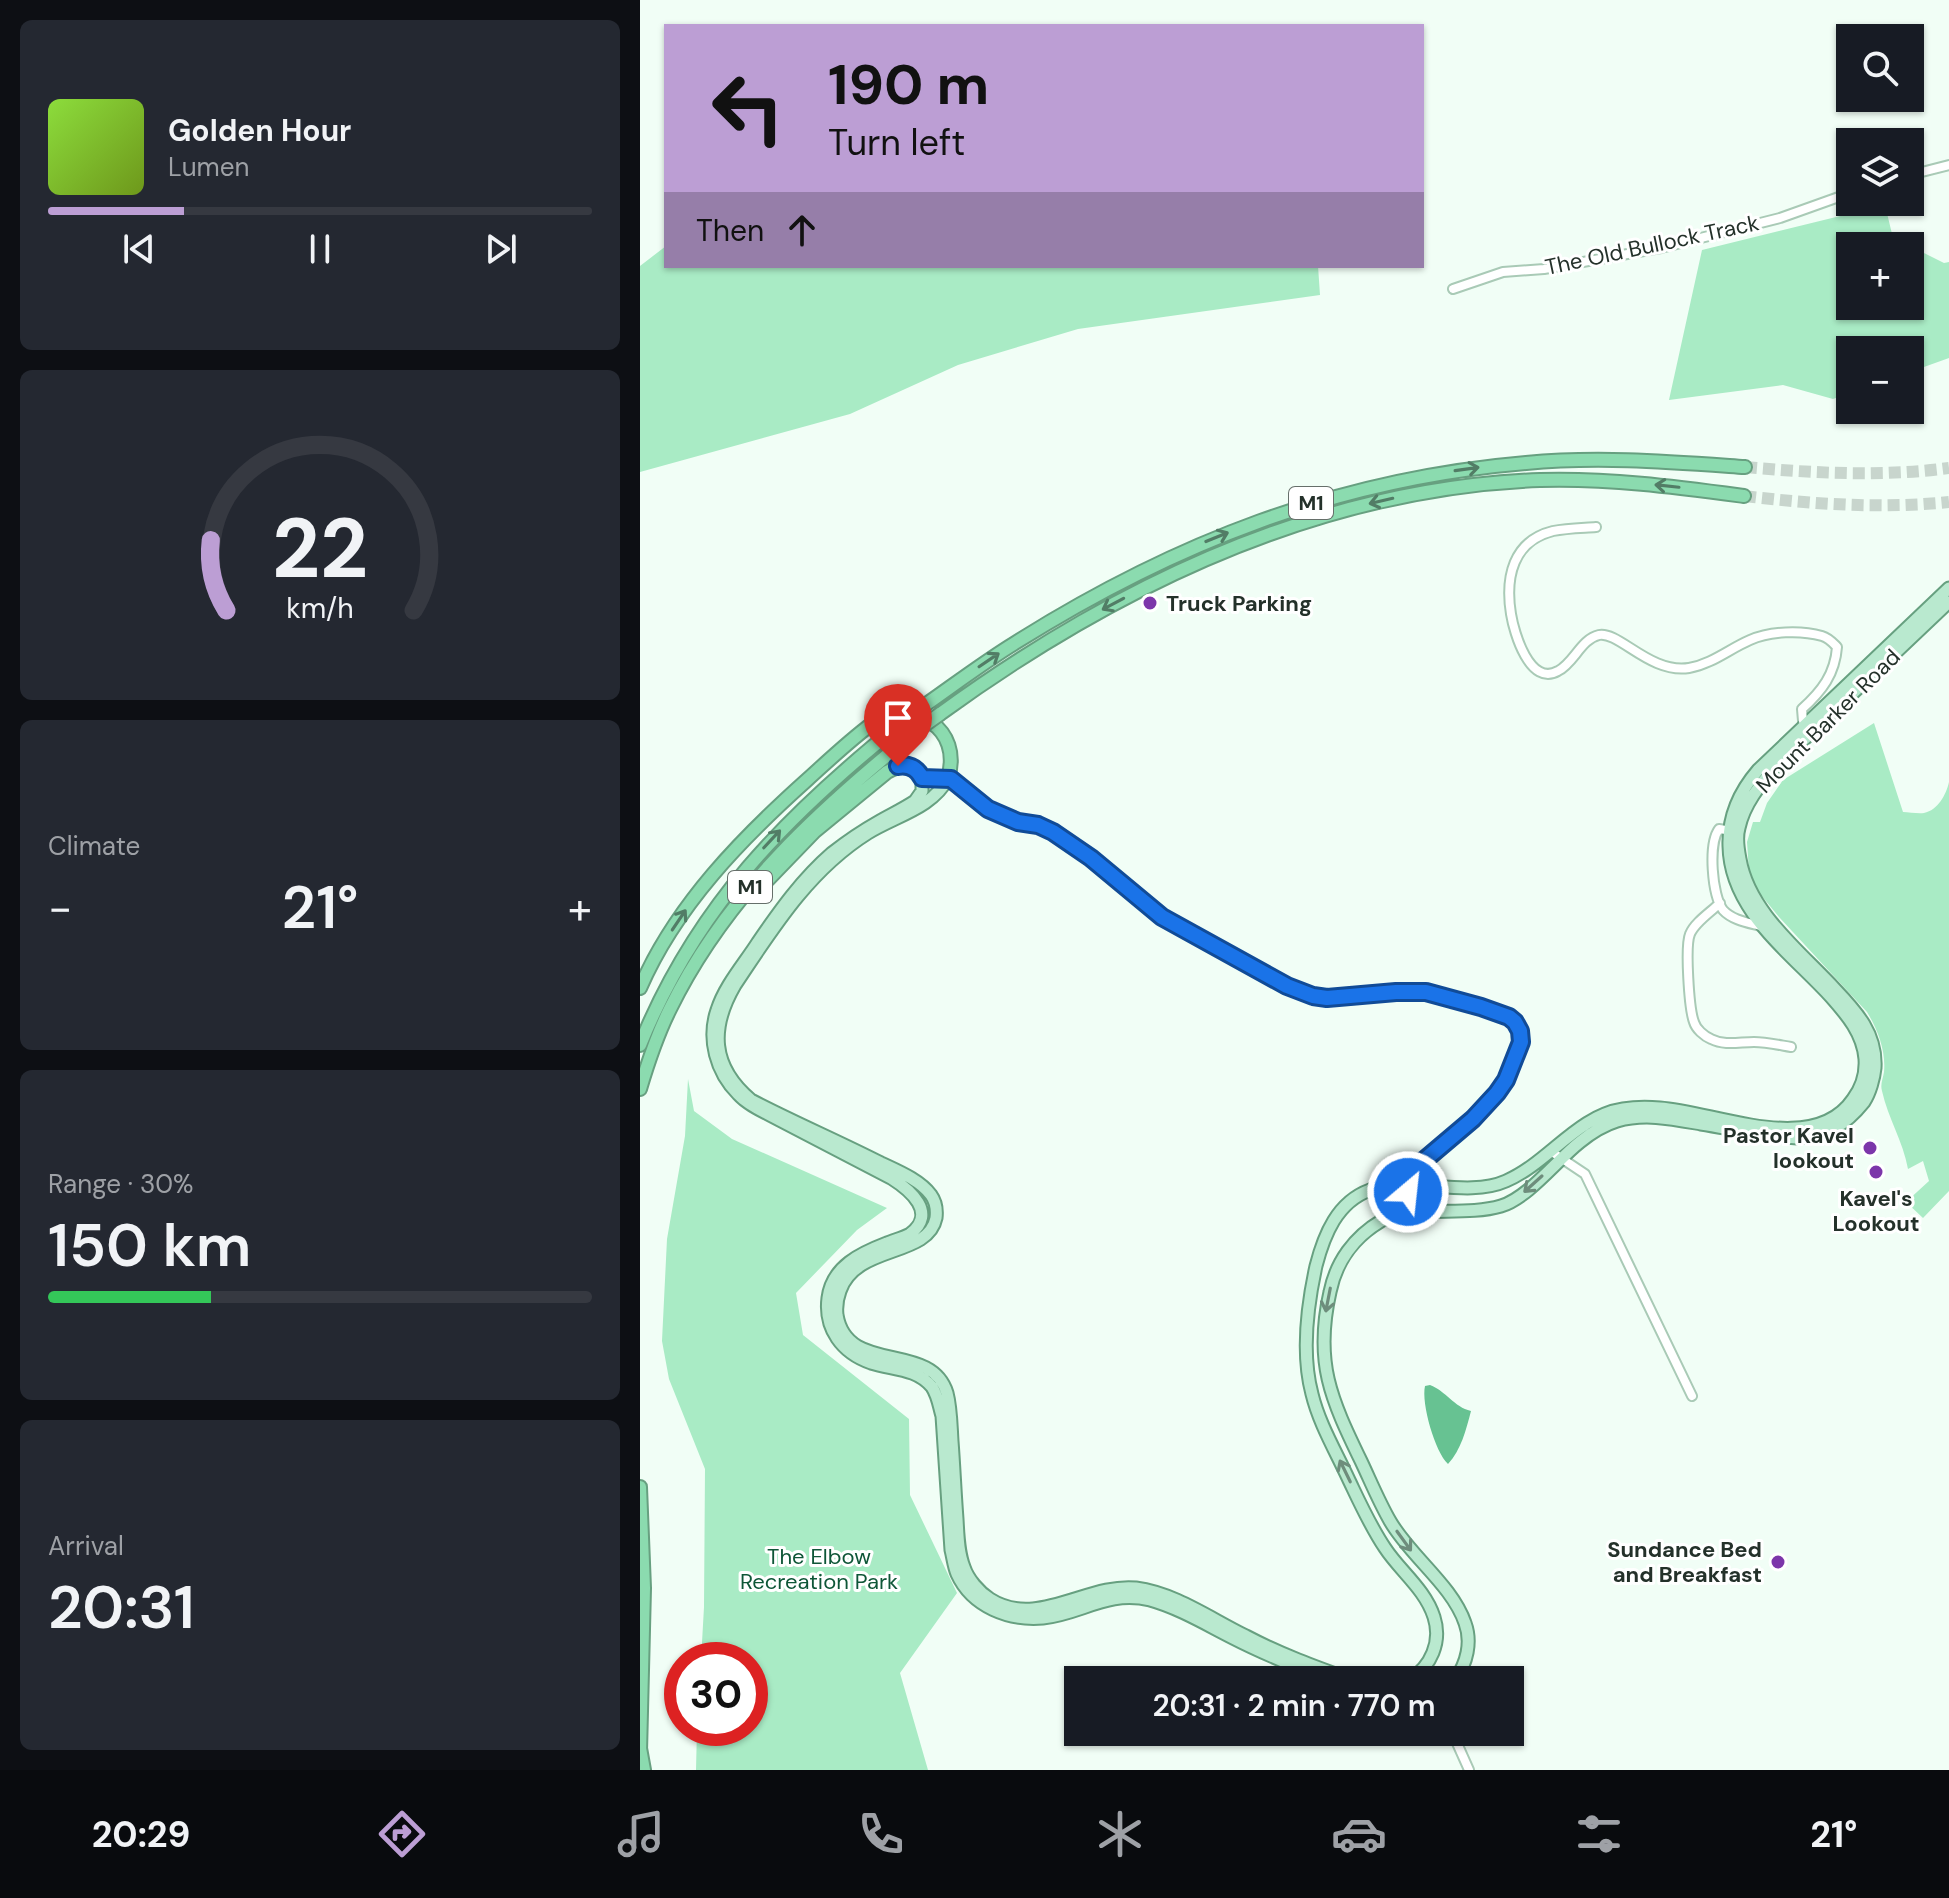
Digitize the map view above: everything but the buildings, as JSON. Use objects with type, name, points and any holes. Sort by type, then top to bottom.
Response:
[{"type":"highway","name":"M1","points":[[640,1045],[673,972],[718,902],[803,807],[925,705],[1012,645],[1122,581],[1238,528],[1319,501],[1416,478],[1527,463],[1613,460],[1745,467]]},
{"type":"highway","name":"M1","points":[[640,1089],[669,1010],[689,973],[763,871],[793,839],[919,729],[1024,656],[1134,593],[1251,540],[1331,514],[1414,494],[1498,482],[1540,480],[1626,482],[1744,496]]},
{"type":"highway","points":[[640,988],[670,934],[719,867],[782,802],[873,723],[887,716],[903,714],[932,723],[949,748],[950,779]]},
{"type":"highway","points":[[669,1010],[761,886],[815,831],[892,769],[909,766],[917,770],[922,778]]},
{"type":"highway","points":[[640,1487],[644,1576],[640,1750],[644,1770]]},
{"type":"main road","name":"Mount Barker Road","points":[[1463,1666],[1467,1652],[1466,1625],[1452,1598],[1415,1556],[1390,1521],[1338,1415],[1324,1363],[1323,1328],[1333,1276],[1344,1255],[1370,1229],[1384,1220],[1417,1213],[1481,1212],[1506,1205],[1521,1196],[1588,1123],[1607,1114],[1620,1110],[1661,1108],[1785,1128],[1816,1126],[1843,1112],[1857,1093],[1865,1072],[1864,1049],[1859,1035],[1839,1006],[1745,903],[1735,882],[1729,849],[1733,831],[1748,804],[1776,766],[1808,729],[1949,588]]},
{"type":"main road","name":"Mount Barker Road","points":[[1808,729],[1949,602]]},
{"type":"main road","points":[[950,779],[922,778],[922,791],[915,801],[841,846],[797,888],[731,983],[717,1009],[712,1037],[716,1059],[728,1083],[758,1109],[891,1178],[908,1188],[918,1200],[922,1210],[920,1221],[911,1233],[859,1255],[839,1272],[828,1294],[828,1319],[839,1343],[857,1356],[916,1374],[938,1398],[942,1416],[951,1550],[956,1572],[964,1585],[984,1605],[1014,1617],[1043,1618],[1112,1598],[1151,1601],[1292,1666]]},
{"type":"main road","points":[[950,779],[929,801],[856,840],[811,879],[788,907],[728,997],[718,1023],[723,1063],[733,1081],[751,1100],[895,1170],[933,1197],[935,1221],[928,1233],[909,1246],[854,1268],[846,1277],[837,1300],[837,1313],[840,1328],[861,1349],[923,1365],[940,1379],[947,1394],[951,1424],[961,1556],[969,1577],[982,1593],[1000,1605],[1029,1610],[1061,1604],[1110,1588],[1153,1591],[1316,1666]]},
{"type":"main road","name":"Mount Barker Road","points":[[1429,1666],[1436,1644],[1435,1619],[1422,1594],[1371,1526],[1327,1434],[1311,1392],[1307,1347],[1311,1294],[1327,1232],[1352,1200],[1373,1189],[1495,1185],[1556,1156],[1615,1121],[1662,1117],[1797,1138],[1819,1135],[1849,1119],[1866,1098],[1874,1072],[1874,1048],[1868,1029],[1856,1011],[1758,904],[1743,874],[1733,831]]},
{"type":"street","points":[[1924,171],[1949,165]]},
{"type":"street","name":"The Old Bullock Track","points":[[1453,289],[1503,272],[1544,269],[1676,244],[1780,218],[1836,198]]},
{"type":"street","points":[[1596,527],[1562,529],[1540,536],[1520,553],[1512,566],[1509,595],[1513,626],[1519,644],[1533,667],[1545,673],[1557,672],[1586,644],[1604,635],[1651,662],[1678,669],[1716,659],[1763,635],[1823,636],[1837,647],[1837,656],[1828,682],[1802,709],[1808,729]]},
{"type":"street","points":[[950,779],[986,808],[1053,832],[1091,858],[1162,917],[1287,986],[1327,998],[1426,992],[1481,1007],[1515,1022],[1521,1042],[1506,1080],[1473,1119],[1414,1169],[1408,1187]]},
{"type":"street","points":[[1733,831],[1719,829],[1713,842],[1713,873],[1720,903],[1737,919],[1764,927]]},
{"type":"street","points":[[1720,903],[1697,925],[1688,943],[1694,1022],[1700,1031],[1719,1042],[1791,1047]]},
{"type":"street","points":[[1556,1156],[1585,1174],[1692,1396]]},
{"type":"street","points":[[1458,1746],[1469,1770]]},
{"type":"green space","points":[[1840,216],[1888,216],[1892,232],[1836,232],[1836,320],[1924,320],[1924,253],[1944,263],[1949,262],[1949,358],[1924,367],[1924,336],[1836,336],[1836,398],[1783,385],[1669,400],[1702,250]]},
{"type":"green space","points":[[664,248],[664,268],[1318,268],[1320,295],[1078,329],[958,365],[850,414],[640,472],[640,266]]},
{"type":"green space","points":[[1874,723],[1903,812],[1924,813],[1933,809],[1943,797],[1949,782],[1949,1191],[1923,1218],[1906,1202],[1929,1181],[1923,1161],[1908,1169],[1882,1091],[1884,1056],[1875,1026],[1867,1012],[1756,889],[1749,872],[1747,842],[1753,822],[1760,822],[1767,803],[1783,780]]},
{"type":"green space","name":"The Elbow Recreation Park","points":[[688,1079],[694,1111],[732,1139],[887,1208],[857,1230],[796,1293],[803,1335],[909,1419],[910,1495],[957,1593],[900,1673],[928,1770],[696,1770],[697,1746],[768,1746],[768,1642],[702,1642],[705,1469],[669,1379],[662,1341],[667,1239],[685,1136]]},
{"type":"shaded area","points":[[1430,1385],[1471,1411],[1460,1446],[1448,1464],[1438,1449],[1427,1415],[1424,1394],[1425,1386]]},
{"type":"tunnel","points":[[1745,467],[1847,473],[1949,468]]},
{"type":"tunnel","points":[[1744,496],[1846,505],[1949,502]]},
{"type":"place","name":"Truck Parking","points":[[1150,603]]},
{"type":"place","name":"Pastor Kavel lookout","points":[[1870,1148]]},
{"type":"place","name":"Kavel's Lookout","points":[[1876,1172]]},
{"type":"place","name":"Sundance Bed and Breakfast","points":[[1778,1562]]},
{"type":"route","points":[[898,766],[912,767],[922,778],[951,779],[988,809],[1053,832],[1091,858],[1162,917],[1287,986],[1327,998],[1426,992],[1500,1013],[1515,1022],[1521,1042],[1506,1080],[1473,1119],[1414,1169],[1408,1192]]}]
